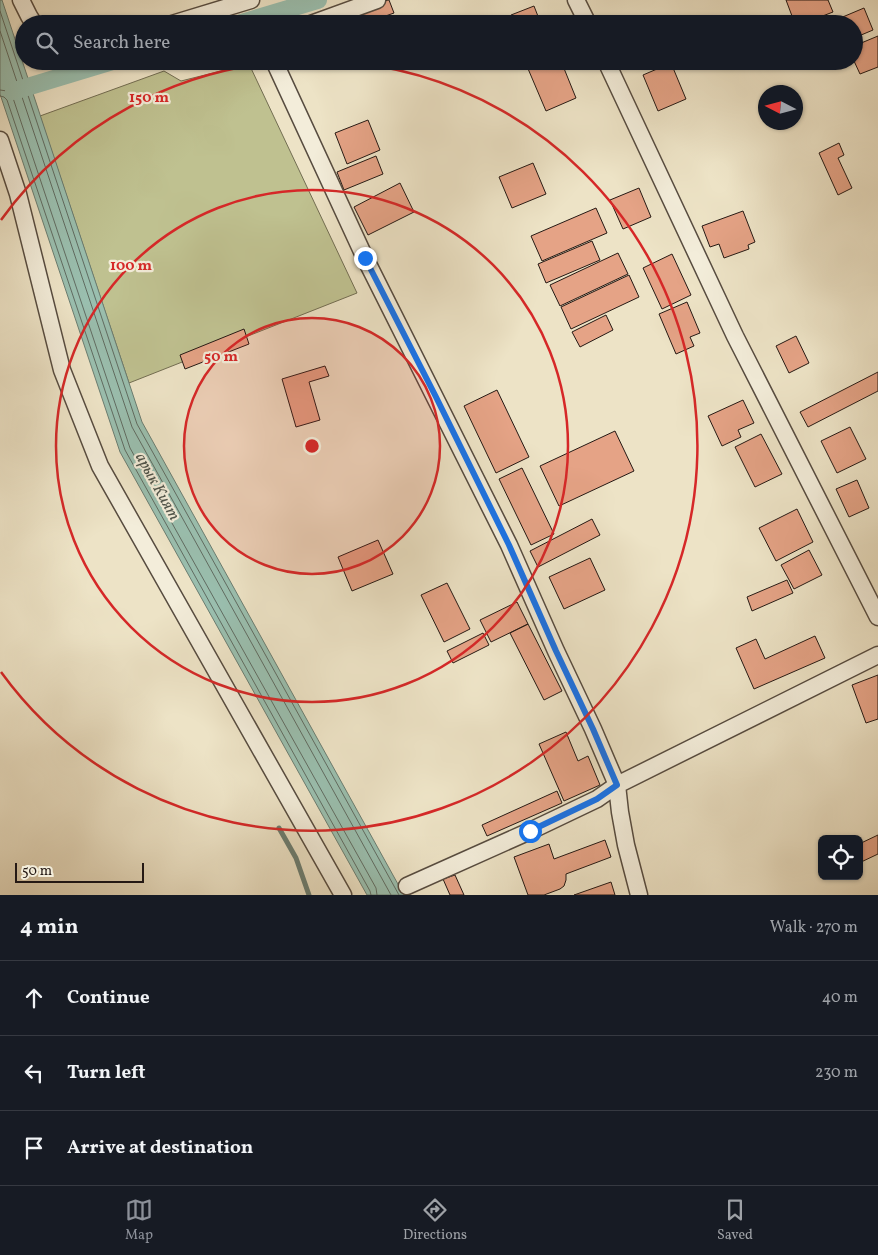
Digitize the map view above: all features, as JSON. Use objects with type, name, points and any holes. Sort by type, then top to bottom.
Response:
[{"type":"street","points":[[21,0],[28,15]]},
{"type":"street","points":[[202,15],[251,0]]},
{"type":"street","points":[[336,15],[377,0]]},
{"type":"street","points":[[576,0],[584,15]]},
{"type":"street","points":[[278,70],[365,258],[509,545],[593,729],[617,785],[626,845],[639,895]]},
{"type":"street","points":[[610,70],[735,336],[878,617]]},
{"type":"street","points":[[0,140],[18,194],[62,370],[100,466],[343,895]]},
{"type":"street","points":[[407,886],[597,799],[617,785],[878,656]]},
{"type":"shaded area","points":[[225,70],[252,70],[357,293],[129,383],[40,116],[164,71],[181,81]]},
{"type":"water","name":"арык Кият","points":[[0,0],[2,0],[15,39],[15,70],[25,70],[142,422],[404,895],[367,895],[120,452],[0,94]]},
{"type":"building","points":[[389,0],[394,13],[388,15],[346,15]]},
{"type":"building","points":[[786,0],[828,0],[833,12],[825,15],[792,15]]},
{"type":"building","points":[[534,6],[538,15],[511,15]]},
{"type":"building","points":[[864,8],[873,30],[863,34],[863,15],[847,15]]},
{"type":"building","points":[[878,36],[878,67],[860,74],[858,70],[863,70],[863,42]]},
{"type":"building","points":[[529,70],[565,70],[576,98],[546,111]]},
{"type":"building","points":[[655,70],[674,70],[686,99],[658,111],[643,75]]},
{"type":"building","points":[[368,120],[380,150],[347,164],[335,133]]},
{"type":"building","points":[[839,143],[844,155],[838,158],[852,188],[838,195],[819,153]]},
{"type":"building","points":[[376,156],[383,174],[344,190],[337,172]]},
{"type":"building","points":[[533,163],[546,194],[512,208],[499,177]]},
{"type":"building","points":[[400,183],[414,212],[368,235],[354,207]]},
{"type":"building","points":[[639,188],[651,217],[623,229],[610,200]]},
{"type":"building","points":[[596,208],[607,233],[542,261],[531,236]]},
{"type":"building","points":[[743,211],[755,242],[748,245],[749,249],[724,258],[719,244],[710,247],[702,226]]},
{"type":"building","points":[[592,241],[600,260],[546,283],[538,264]]},
{"type":"building","points":[[618,253],[628,274],[560,306],[550,285]]},
{"type":"building","points":[[672,254],[691,295],[662,309],[643,268]]},
{"type":"building","points":[[629,275],[639,297],[571,329],[561,307]]},
{"type":"building","points":[[687,302],[700,333],[690,337],[694,346],[676,354],[659,314]]},
{"type":"building","points":[[606,315],[613,330],[580,347],[572,332]]},
{"type":"building","points":[[244,329],[249,344],[185,369],[180,355]]},
{"type":"building","points":[[796,336],[809,363],[789,373],[776,346]]},
{"type":"building","points":[[325,366],[329,376],[309,382],[320,420],[296,427],[282,379]]},
{"type":"building","points":[[878,372],[878,391],[808,427],[800,412]]},
{"type":"building","points":[[497,390],[529,457],[496,473],[464,406]]},
{"type":"building","points":[[743,400],[754,423],[738,430],[741,437],[722,446],[708,416]]},
{"type":"building","points":[[850,427],[866,459],[837,473],[821,441]]},
{"type":"building","points":[[615,431],[634,471],[559,506],[540,466]]},
{"type":"building","points":[[761,434],[782,474],[755,487],[735,447]]},
{"type":"building","points":[[522,468],[554,534],[531,545],[499,479]]},
{"type":"building","points":[[857,480],[869,508],[849,517],[836,489]]},
{"type":"building","points":[[797,509],[813,542],[776,561],[759,528]]},
{"type":"building","points":[[592,519],[600,535],[538,567],[530,551]]},
{"type":"building","points":[[378,540],[393,574],[352,591],[338,557]]},
{"type":"building","points":[[809,550],[822,575],[794,589],[781,565]]},
{"type":"building","points":[[590,558],[605,590],[564,609],[549,577]]},
{"type":"building","points":[[787,580],[793,593],[752,611],[747,597]]},
{"type":"building","points":[[447,583],[470,629],[444,642],[421,595]]},
{"type":"building","points":[[517,602],[528,624],[491,642],[480,620]]},
{"type":"building","points":[[528,624],[562,691],[544,700],[510,633]]},
{"type":"building","points":[[483,633],[489,645],[453,663],[447,651]]},
{"type":"building","points":[[815,636],[825,658],[754,689],[736,648],[756,639],[765,659]]},
{"type":"building","points":[[878,675],[878,719],[866,723],[852,685]]},
{"type":"building","points":[[566,732],[578,761],[588,756],[600,785],[564,801],[539,744]]},
{"type":"building","points":[[557,791],[562,803],[487,836],[482,825]]},
{"type":"building","points":[[878,835],[878,854],[863,861],[863,842]]},
{"type":"building","points":[[605,840],[611,857],[566,874],[564,886],[560,889],[544,895],[528,895],[514,857],[549,844],[554,859]]},
{"type":"building","points":[[455,875],[464,895],[450,895],[443,879]]},
{"type":"building","points":[[611,882],[615,895],[574,895]]},
{"type":"waterway","points":[[268,15],[318,0]]},
{"type":"waterway","points":[[14,91],[83,70]]},
{"type":"waterway","points":[[279,828],[296,858],[309,895]]},
{"type":"route","points":[[365,258],[509,545],[617,785],[597,799],[530,831]]}]
